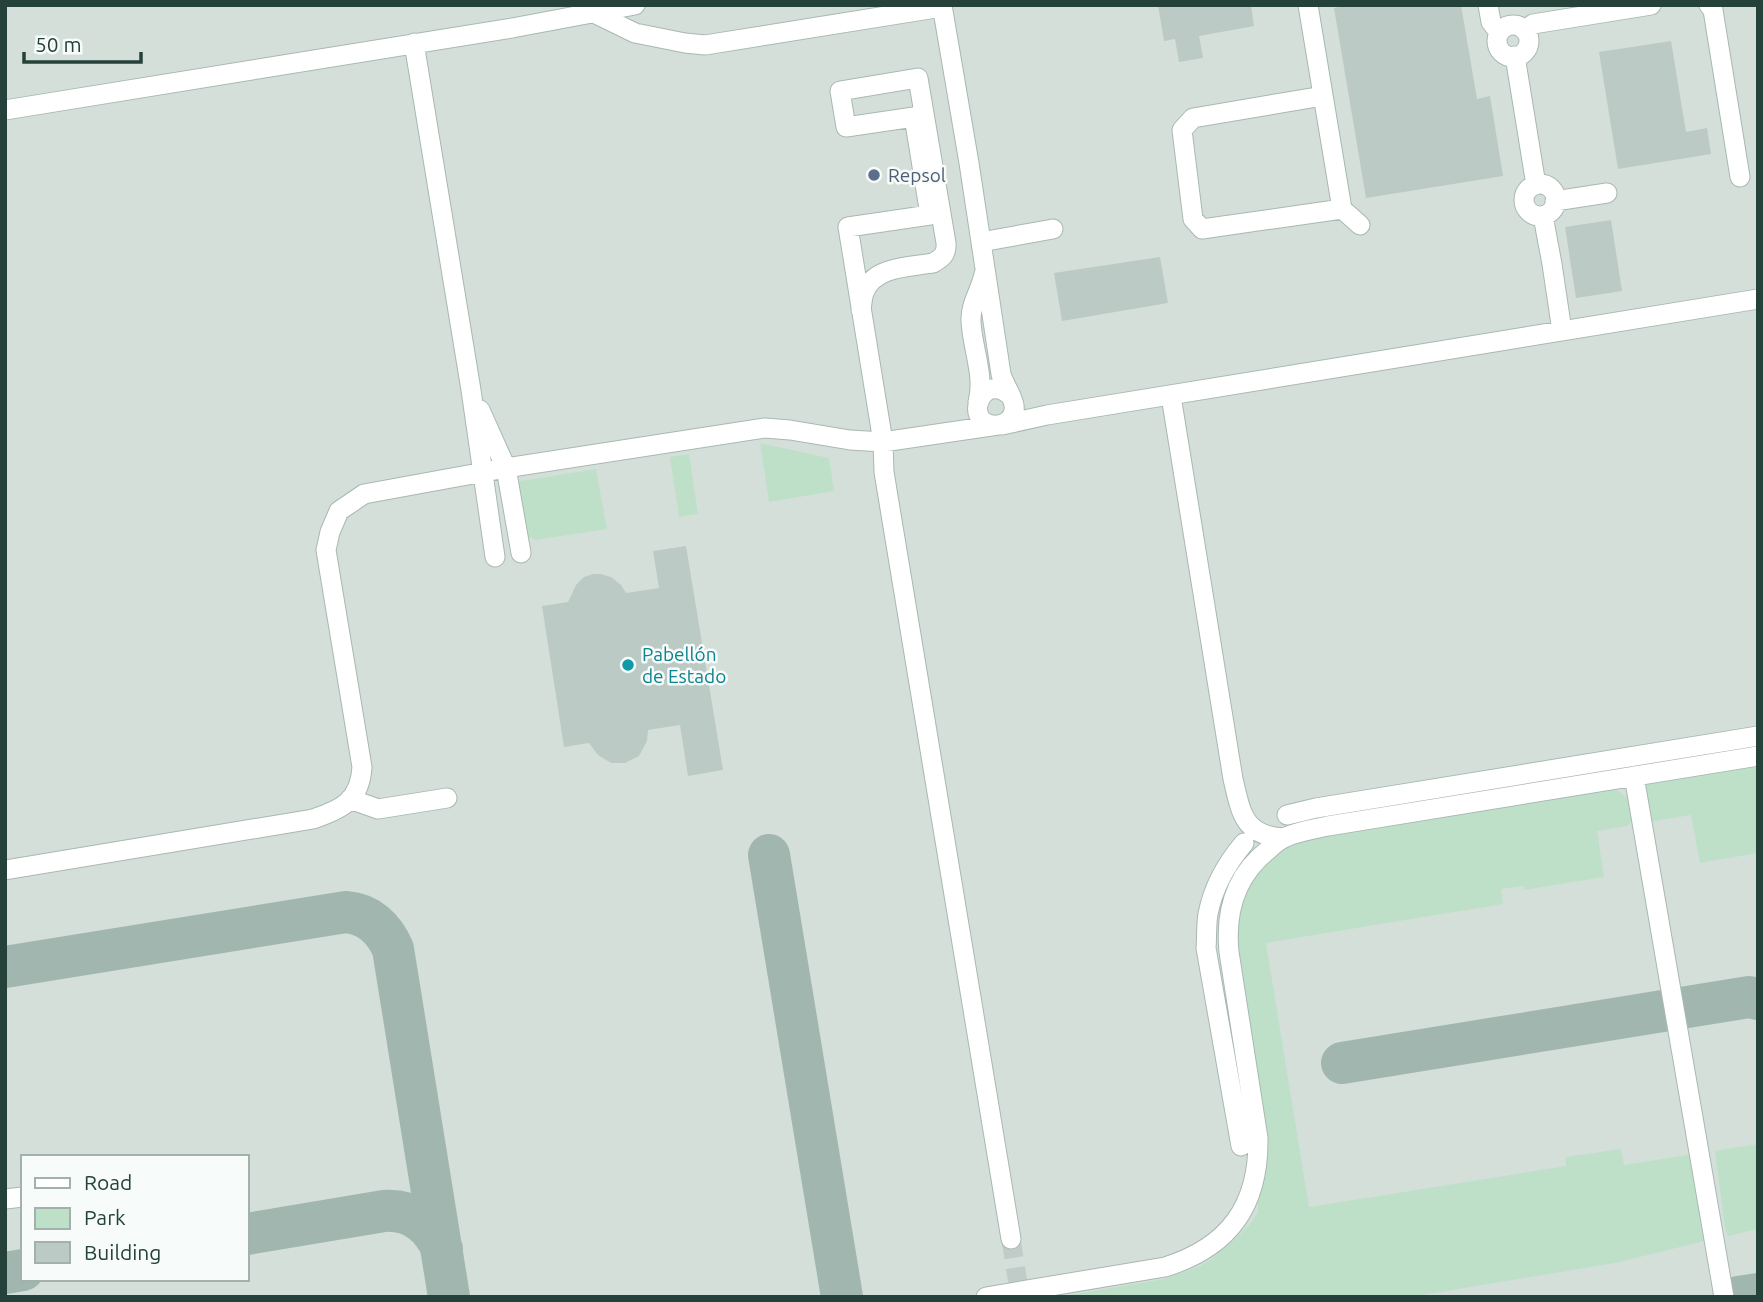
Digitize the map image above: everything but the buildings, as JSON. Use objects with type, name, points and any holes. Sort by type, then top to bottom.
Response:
[{"type":"lane","points":[[5,110],[635,5]]},
{"type":"lane","points":[[1308,5],[1342,209],[1360,225]]},
{"type":"lane","points":[[1488,5],[1491,22],[1499,32]]},
{"type":"lane","points":[[1525,30],[1533,23],[1651,5]]},
{"type":"lane","points":[[1709,5],[1713,10],[1740,177]]},
{"type":"lane","points":[[594,13],[635,33],[685,43],[705,44],[942,6],[985,266],[1001,374],[1012,400],[1012,416],[1000,425],[990,425],[978,413],[980,382],[971,320],[985,266]]},
{"type":"lane","points":[[1513,25],[1521,26],[1525,30],[1528,36],[1523,53],[1505,55],[1499,48],[1499,32],[1513,25]]},
{"type":"lane","points":[[414,43],[471,390],[495,557]]},
{"type":"lane","points":[[1515,56],[1536,185],[1548,186],[1556,196],[1549,208],[1552,264],[1562,331]]},
{"type":"lane","points":[[861,310],[864,293],[877,276],[933,263],[946,251],[918,78],[840,91],[846,127],[914,117],[930,215],[848,227],[861,310],[883,442],[884,472],[1011,1239]]},
{"type":"lane","points":[[1323,96],[1193,118],[1182,130],[1193,219],[1202,229],[1342,209]]},
{"type":"lane","points":[[1549,208],[1607,193]]},
{"type":"lane","points":[[981,242],[1053,229]]},
{"type":"lane","points":[[5,870],[313,819],[331,813],[351,799],[361,782],[362,766],[326,550],[330,532],[340,511],[364,494],[506,468],[765,428],[883,442],[1758,299]]},
{"type":"lane","points":[[941,433],[967,422],[984,393],[994,389],[1002,390],[1027,413],[1047,415]]},
{"type":"lane","points":[[471,390],[506,468],[521,553]]},
{"type":"lane","points":[[1171,396],[1233,779],[1241,814],[1257,832],[1273,838],[1284,838],[1328,826],[1758,756]]},
{"type":"lane","points":[[1287,815],[1315,808],[1758,736]]},
{"type":"lane","points":[[1634,776],[1724,1297]]},
{"type":"lane","points":[[351,799],[378,809],[447,798]]},
{"type":"lane","points":[[1241,1146],[1246,1118],[1227,925],[1231,903],[1240,881],[1263,854],[1284,838]]},
{"type":"lane","points":[[986,1297],[1165,1267],[1193,1257],[1219,1240],[1244,1207],[1252,1188],[1258,1153],[1246,1118],[1206,948],[1208,915],[1215,888],[1234,855],[1244,844]]},
{"type":"shaded area","points":[[5,5],[1758,5],[1758,1297],[5,1297]]},
{"type":"green space","points":[[760,443],[829,458],[834,491],[769,502]]},
{"type":"green space","points":[[689,454],[698,514],[679,517],[670,457]]},
{"type":"green space","points":[[596,469],[607,529],[535,540],[527,536],[515,482]]},
{"type":"green space","points":[[1758,756],[1758,853],[1700,863],[1691,815],[1643,823],[1634,776]]},
{"type":"green space","points":[[1612,788],[1622,793],[1628,801],[1633,820],[1627,826],[1597,831],[1604,877],[1524,890],[1523,886],[1501,889],[1503,904],[1266,943],[1309,1207],[1566,1166],[1566,1157],[1621,1149],[1624,1165],[1694,1154],[1709,1240],[1615,1263],[1411,1297],[1059,1297],[1164,1279],[1198,1267],[1231,1243],[1258,1212],[1266,1159],[1235,929],[1246,887],[1268,860],[1304,839]]},
{"type":"green space","points":[[1758,1144],[1758,1229],[1728,1236],[1715,1151]]},
{"type":"taxiway","points":[[769,855],[842,1297]]},
{"type":"taxiway","points":[[5,967],[346,912],[375,923],[393,949],[449,1297]]},
{"type":"taxiway","points":[[1342,1063],[1749,997],[1758,999]]},
{"type":"taxiway","points":[[248,1234],[394,1211],[412,1216],[426,1225],[442,1249]]},
{"type":"taxiway","points":[[5,1273],[21,1270]]},
{"type":"taxiway","points":[[1738,1297],[1758,1294]]},
{"type":"tunnel","points":[[1011,1239],[1020,1297]]},
{"type":"place","name":"Repsol","points":[[874,175]]},
{"type":"place","name":"Pabellón de Estado","points":[[628,665]]}]
